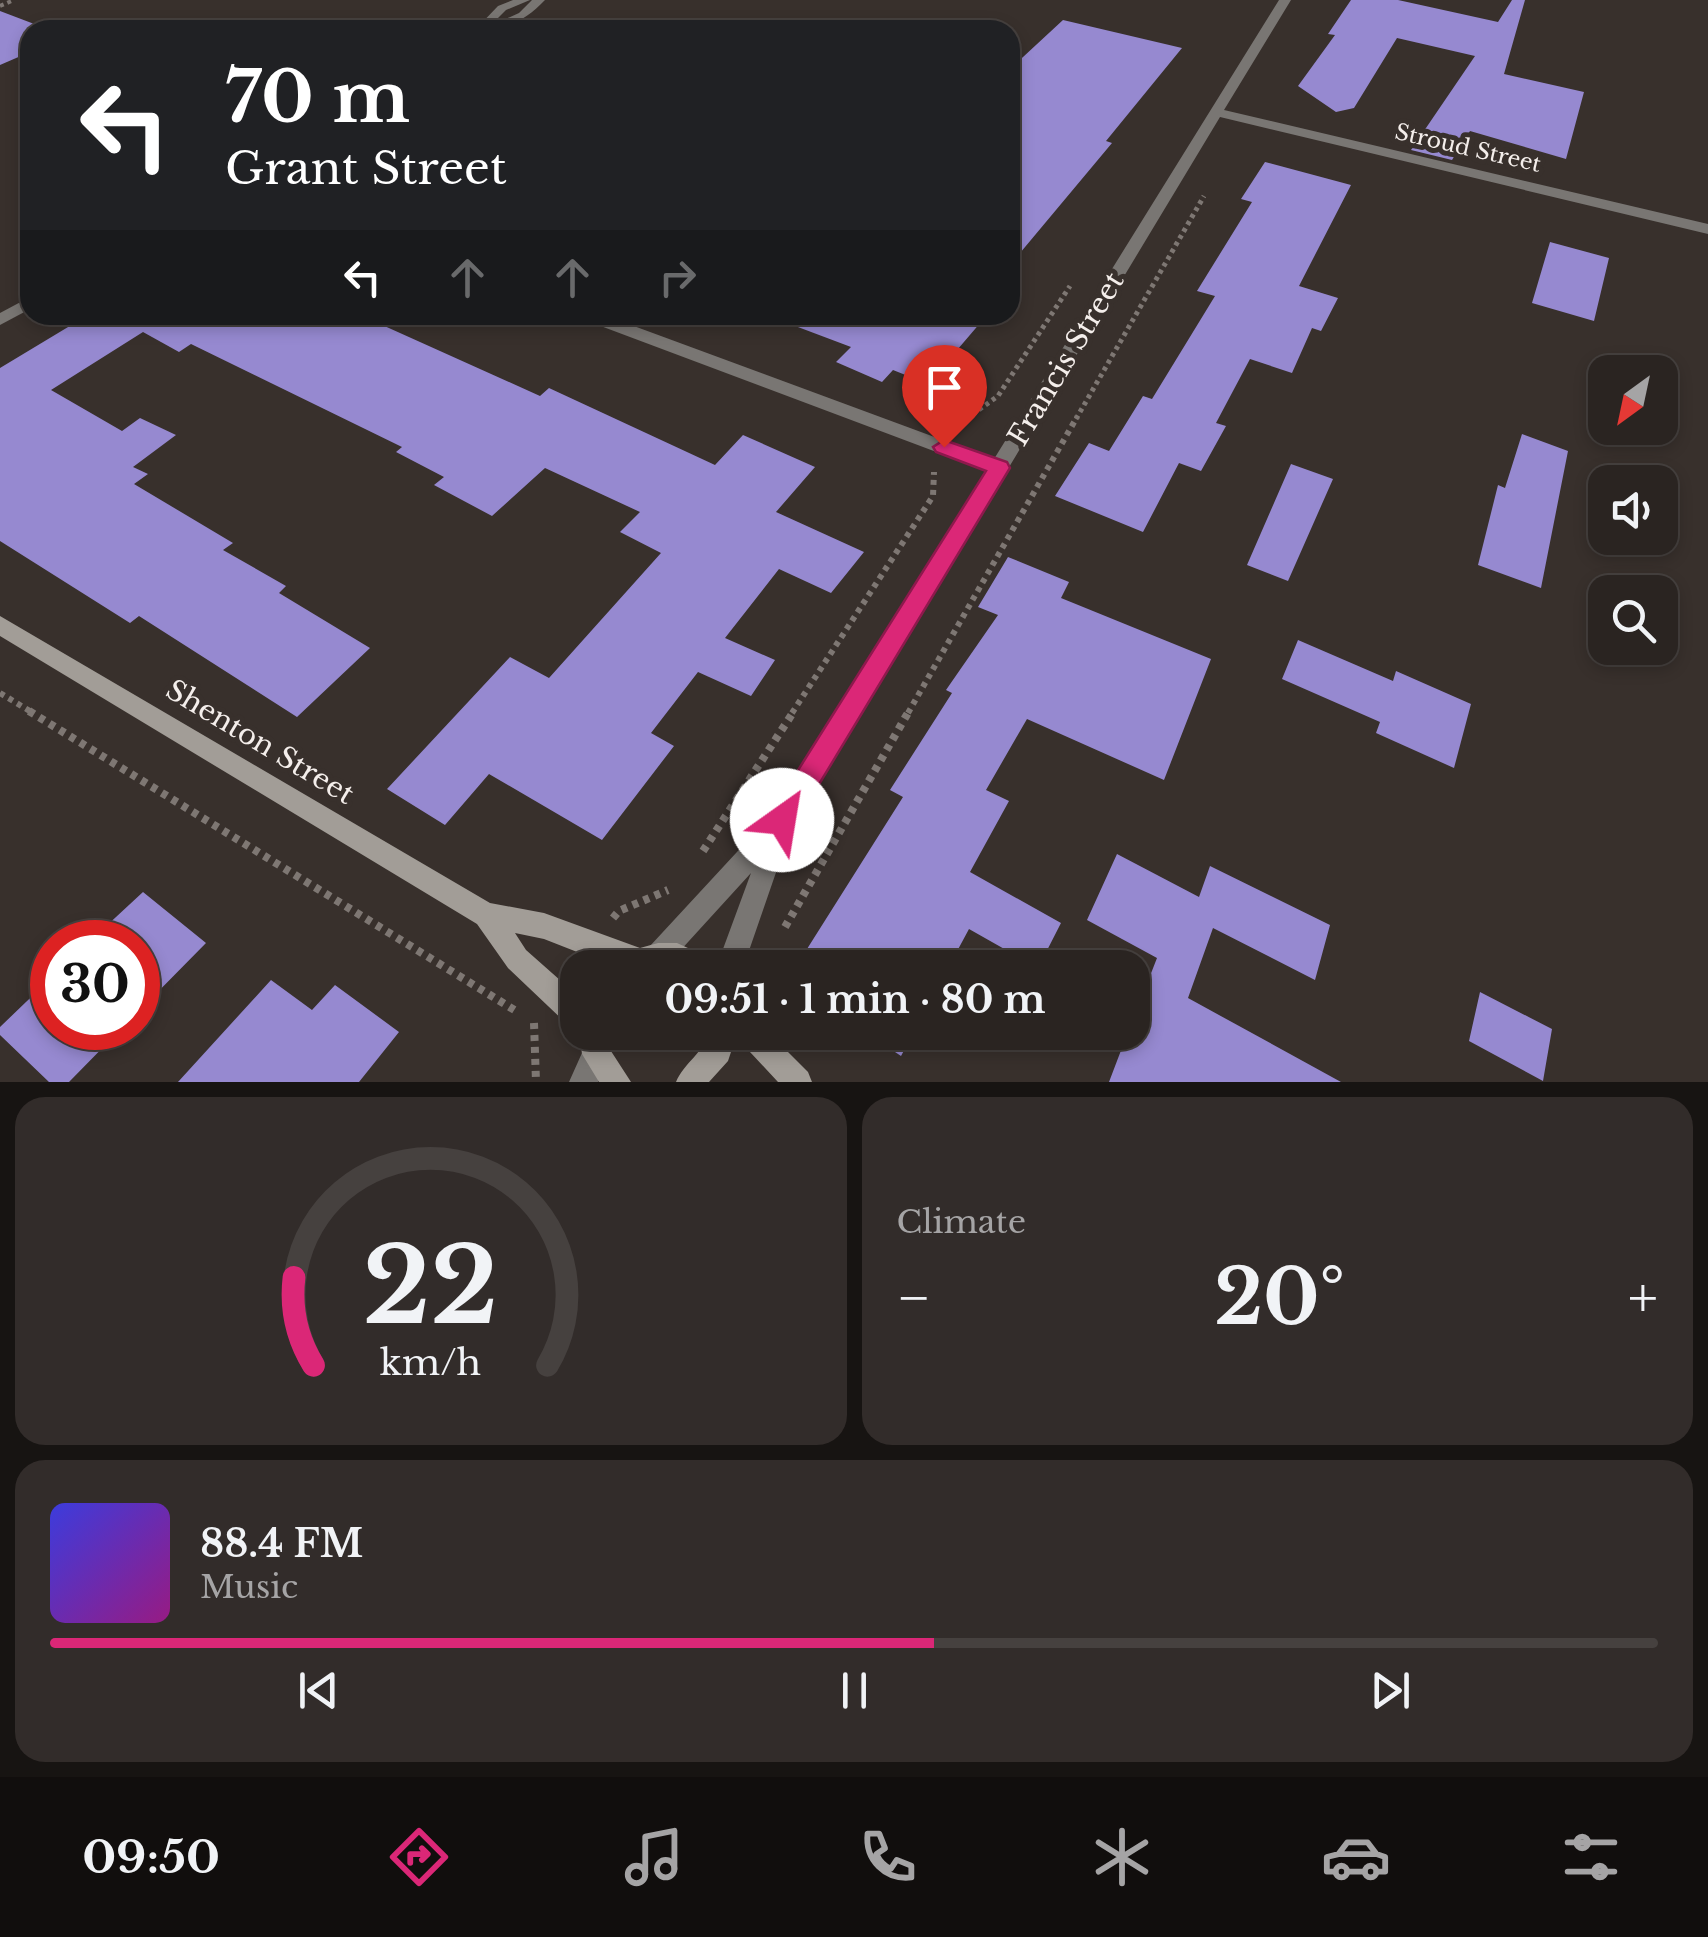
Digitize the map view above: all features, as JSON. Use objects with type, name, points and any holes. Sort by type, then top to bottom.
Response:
[{"type":"main road","name":"Shenton Street","points":[[0,625],[486,915],[544,926],[611,950]]},
{"type":"main road","name":"Shenton Street","points":[[486,915],[517,959],[560,998]]},
{"type":"main road","points":[[599,1050],[617,1082]]},
{"type":"main road","points":[[690,1082],[718,1050]]},
{"type":"main road","points":[[766,1050],[798,1082]]},
{"type":"street","points":[[489,20],[502,8],[524,0]]},
{"type":"street","points":[[513,20],[539,0]]},
{"type":"street","name":"Francis Street","points":[[735,950],[782,820],[1285,0]]},
{"type":"street","name":"Stroud Street","points":[[1217,112],[1708,229]]},
{"type":"street","points":[[615,325],[1000,468]]},
{"type":"street","name":"Francis Street","points":[[653,950],[782,820]]},
{"type":"street","points":[[583,1082],[593,1050]]},
{"type":"path","points":[[0,6],[14,0]]},
{"type":"path","points":[[784,928],[1209,187]]},
{"type":"path","points":[[699,857],[933,496],[935,460]]},
{"type":"path","points":[[0,693],[534,1022],[536,1082]]},
{"type":"path","points":[[605,929],[619,910],[674,888]]},
{"type":"building","points":[[1351,0],[1398,0],[1498,22],[1512,0],[1525,0],[1504,74],[1584,92],[1566,159],[1470,131],[1452,160],[1411,150],[1475,56],[1397,38],[1354,108],[1336,112],[1298,86],[1335,35],[1328,34]]},
{"type":"building","points":[[0,11],[24,20],[20,20],[20,56],[0,65]]},
{"type":"building","points":[[1063,20],[1182,48],[1106,141],[1112,143],[1020,253],[1020,60]]},
{"type":"building","points":[[1265,162],[1351,185],[1299,286],[1338,298],[1321,331],[1312,328],[1292,373],[1250,359],[1216,423],[1226,426],[1201,471],[1179,463],[1143,532],[1055,496],[1089,443],[1109,451],[1143,396],[1152,399],[1215,296],[1197,291],[1252,202],[1241,199]]},
{"type":"building","points":[[1550,242],[1609,258],[1594,321],[1532,303]]},
{"type":"building","points":[[71,325],[382,325],[540,396],[549,388],[715,465],[743,435],[815,467],[776,512],[864,552],[831,593],[779,569],[725,638],[775,660],[751,696],[698,672],[651,733],[674,746],[602,840],[489,774],[445,825],[387,789],[510,657],[549,678],[661,553],[620,532],[640,512],[545,468],[492,516],[434,485],[444,477],[396,452],[402,447],[191,344],[179,352],[143,332],[51,390],[122,431],[140,418],[176,435],[133,467],[148,474],[134,484],[233,543],[223,550],[286,586],[279,593],[370,648],[297,717],[139,616],[130,623],[0,541],[0,368]]},
{"type":"building","points":[[793,325],[978,325],[928,384],[893,370],[882,382],[836,362],[851,347]]},
{"type":"building","points":[[1522,434],[1568,451],[1541,588],[1478,565],[1498,485],[1505,488]]},
{"type":"building","points":[[1291,464],[1333,479],[1288,581],[1247,565]]},
{"type":"building","points":[[1008,557],[1069,582],[1061,598],[1211,659],[1164,780],[1027,719],[986,790],[1009,801],[970,872],[1061,923],[1047,950],[1006,950],[969,929],[958,950],[806,950],[903,797],[890,790],[952,693],[946,690],[998,615],[978,607]]},
{"type":"building","points":[[1298,640],[1393,681],[1396,671],[1471,704],[1454,768],[1376,733],[1380,722],[1282,679]]},
{"type":"building","points":[[1117,854],[1199,897],[1210,866],[1330,925],[1315,980],[1213,928],[1188,998],[1341,1082],[1109,1082],[1121,1050],[1150,1050],[1150,976],[1157,958],[1150,950],[1142,950],[1087,920]]},
{"type":"building","points":[[143,892],[206,943],[160,990],[160,920],[113,920]]},
{"type":"building","points":[[271,980],[312,1010],[335,985],[399,1032],[359,1082],[178,1082]]},
{"type":"building","points":[[1480,992],[1552,1029],[1543,1081],[1469,1041]]},
{"type":"building","points":[[30,998],[30,1050],[100,1050],[69,1082],[49,1082],[0,1035],[0,1027]]},
{"type":"route","points":[[782,820],[1000,468],[944,447]]}]
